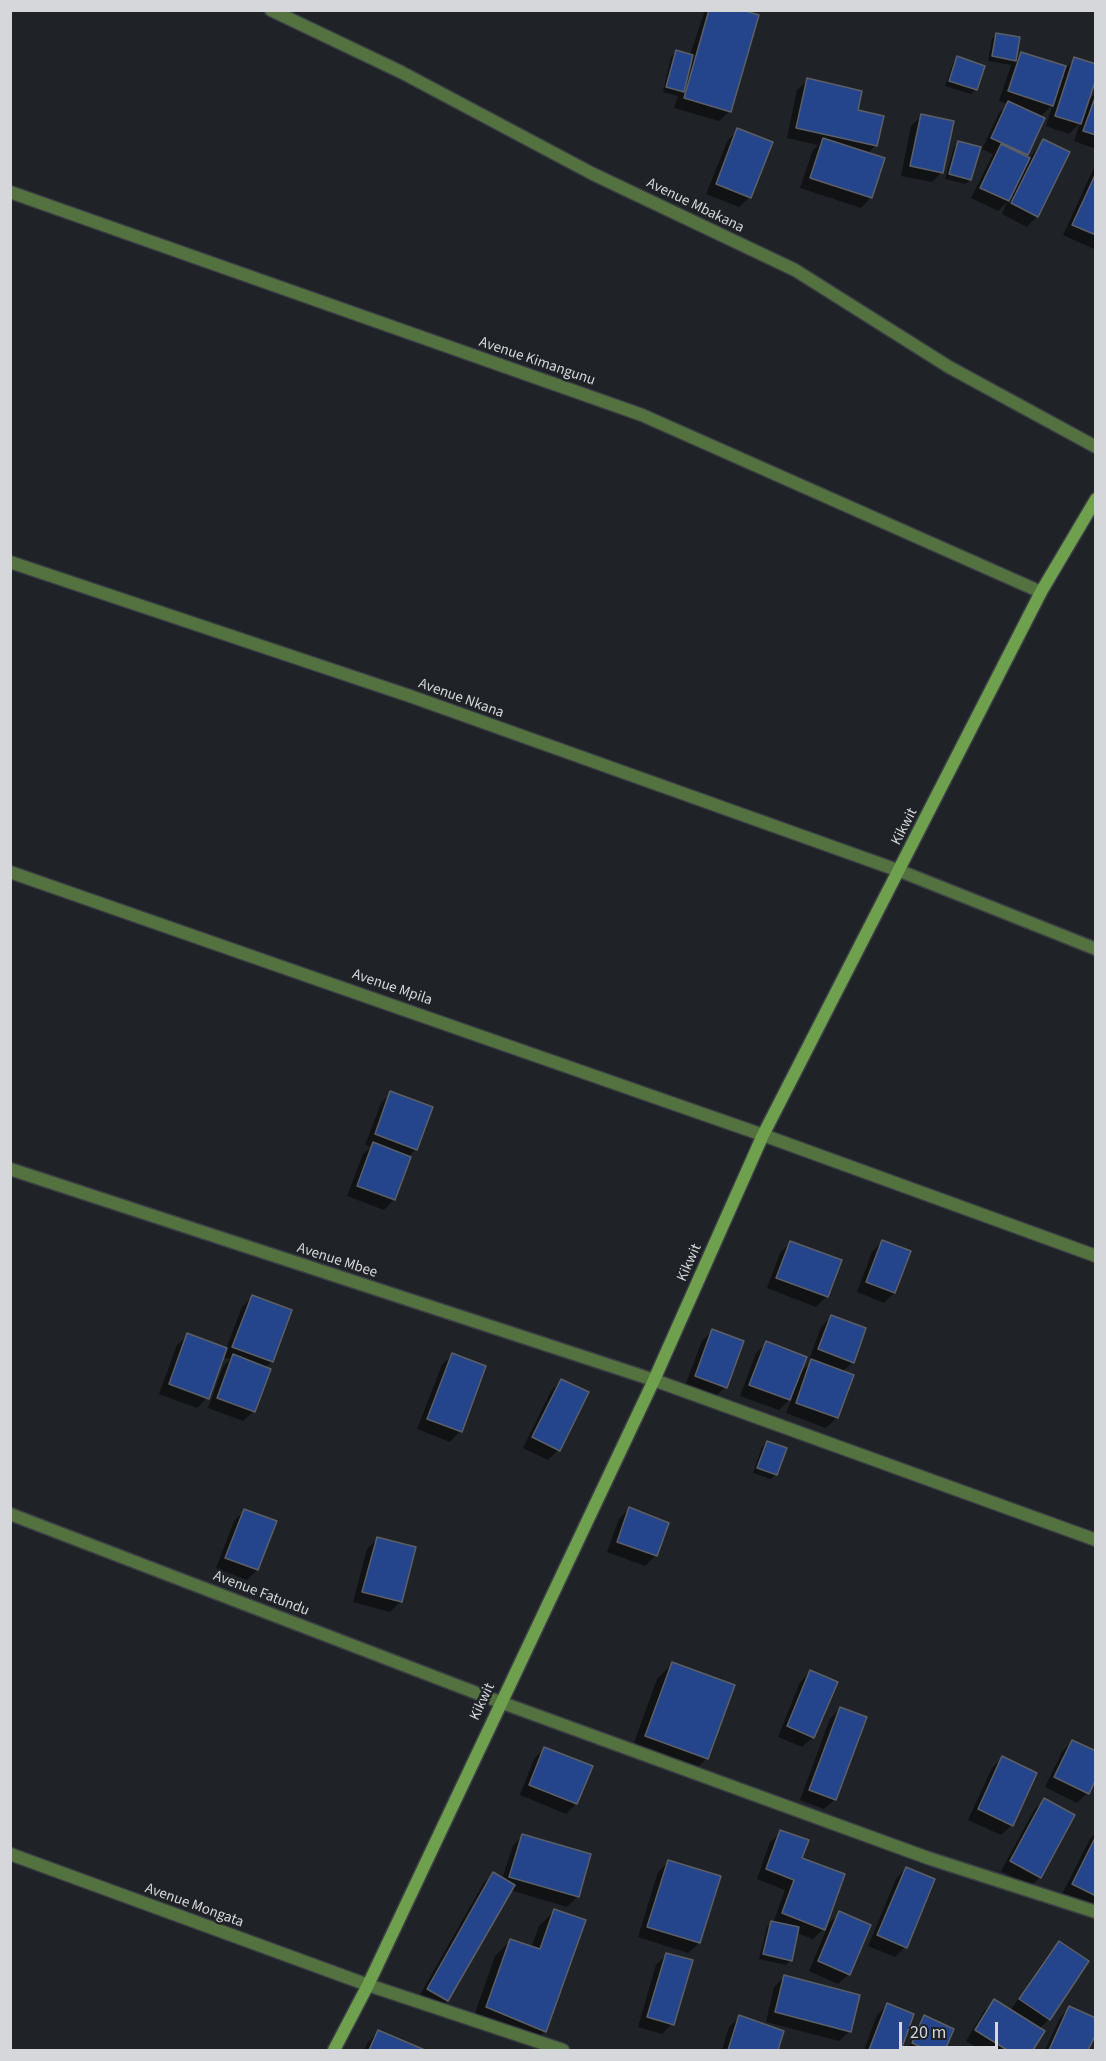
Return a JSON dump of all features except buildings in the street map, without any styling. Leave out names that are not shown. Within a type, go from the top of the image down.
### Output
[{"type":"main road","name":"Kikwit","points":[[334,2050],[368,1985],[654,1380],[763,1136],[1041,592],[1095,499]]},
{"type":"street","name":"Avenue Mbakana","points":[[271,10],[401,72],[593,174],[795,270],[948,367],[1095,447]]},
{"type":"street","name":"Avenue Kimangunu","points":[[10,192],[642,415],[1041,592]]},
{"type":"street","name":"Avenue Nkana","points":[[10,562],[421,700],[900,871],[1095,949]]},
{"type":"street","name":"Avenue Mpila","points":[[10,872],[763,1136],[1095,1256]]},
{"type":"street","name":"Avenue Mbee","points":[[10,1169],[654,1380],[1095,1539]]},
{"type":"street","name":"Avenue Fatundu","points":[[10,1514],[500,1702],[928,1858],[1095,1912]]},
{"type":"street","name":"Avenue Mongata","points":[[10,1854],[368,1985],[563,2050]]}]
